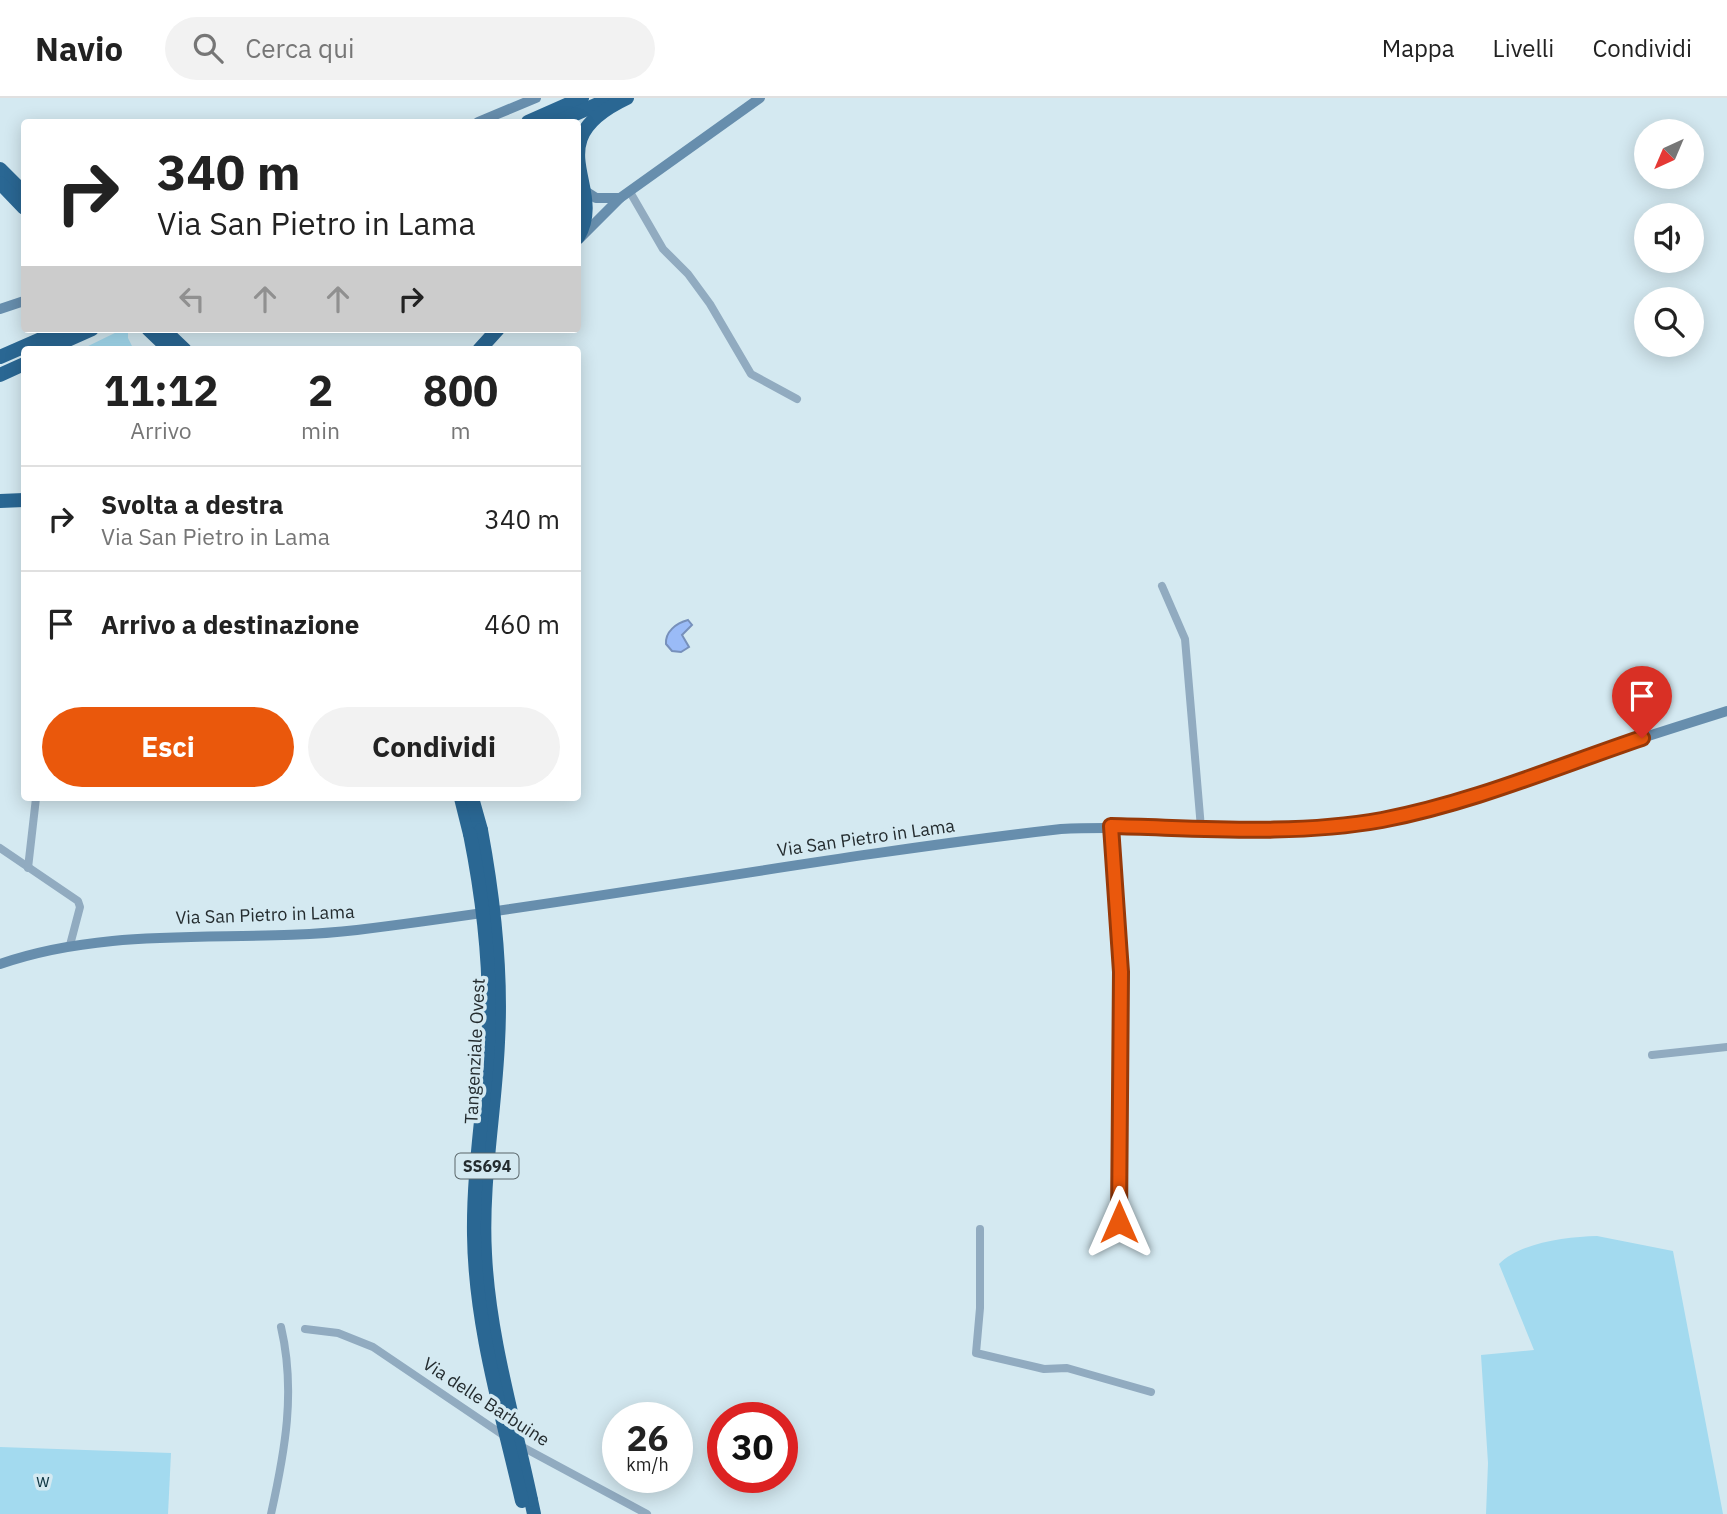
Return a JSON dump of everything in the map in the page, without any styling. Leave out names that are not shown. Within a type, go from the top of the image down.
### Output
[{"type":"highway","points":[[535,119],[582,98]]},
{"type":"highway","points":[[564,119],[612,98]]},
{"type":"highway","points":[[581,146],[586,130],[598,114],[627,98]]},
{"type":"highway","points":[[0,169],[21,190]]},
{"type":"highway","points":[[0,183],[21,205]]},
{"type":"highway","points":[[581,191],[585,210],[581,227]]},
{"type":"highway","points":[[0,192],[21,212]]},
{"type":"highway","points":[[25,346],[55,333]]},
{"type":"highway","points":[[54,346],[83,333]]},
{"type":"highway","points":[[483,346],[494,333]]},
{"type":"highway","points":[[161,338],[177,346]]},
{"type":"highway","points":[[0,357],[21,348]]},
{"type":"highway","points":[[0,370],[21,362]]},
{"type":"highway","points":[[0,375],[21,363]]},
{"type":"highway","points":[[0,501],[21,500]]},
{"type":"highway","name":"Tangenziale Ovest","points":[[462,801],[475,832]]},
{"type":"highway","name":"Tangenziale Ovest","points":[[472,801],[488,996],[486,1077],[475,1192],[476,1273],[489,1358],[528,1507]]},
{"type":"main road","points":[[486,119],[536,98]]},
{"type":"main road","points":[[581,236],[625,195],[760,98]]},
{"type":"main road","points":[[581,187],[596,198],[625,195]]},
{"type":"main road","points":[[0,309],[21,302]]},
{"type":"main road","name":"Via San Pietro in Lama","points":[[0,964],[70,944],[116,938],[356,930],[1009,835],[1111,826],[1304,829],[1419,812],[1727,711]]},
{"type":"street","points":[[625,195],[663,249],[688,274],[710,304],[751,374],[797,399]]},
{"type":"street","points":[[1162,586],[1185,639],[1201,828]]},
{"type":"street","points":[[28,868],[36,801]]},
{"type":"street","points":[[1111,826],[1121,972],[1119,1222]]},
{"type":"street","points":[[0,848],[78,901],[80,907],[70,944]]},
{"type":"street","points":[[1652,1055],[1727,1047]]},
{"type":"street","points":[[981,1228],[980,1308],[975,1353],[1044,1369],[1067,1368],[1151,1392]]},
{"type":"street","points":[[271,1514],[286,1447],[288,1421],[287,1353],[281,1327]]},
{"type":"street","name":"Via delle Barbuine","points":[[305,1329],[338,1333],[373,1347],[492,1429],[647,1514]]},
{"type":"green space","points":[[115,333],[128,333],[132,346],[88,346]]},
{"type":"green space","points":[[1597,1236],[1673,1251],[1723,1514],[1486,1514],[1488,1463],[1481,1355],[1534,1350],[1499,1264],[1519,1250],[1532,1246],[1559,1239]]},
{"type":"green space","name":"w","points":[[0,1447],[171,1453],[168,1514],[0,1514]]},
{"type":"shaded area","points":[[688,620],[692,625],[682,635],[689,647],[681,652],[672,651],[666,644],[669,632],[679,623]]},
{"type":"route","points":[[1119,1222],[1121,972],[1111,826],[1270,830],[1382,820],[1482,793],[1642,738]]}]
